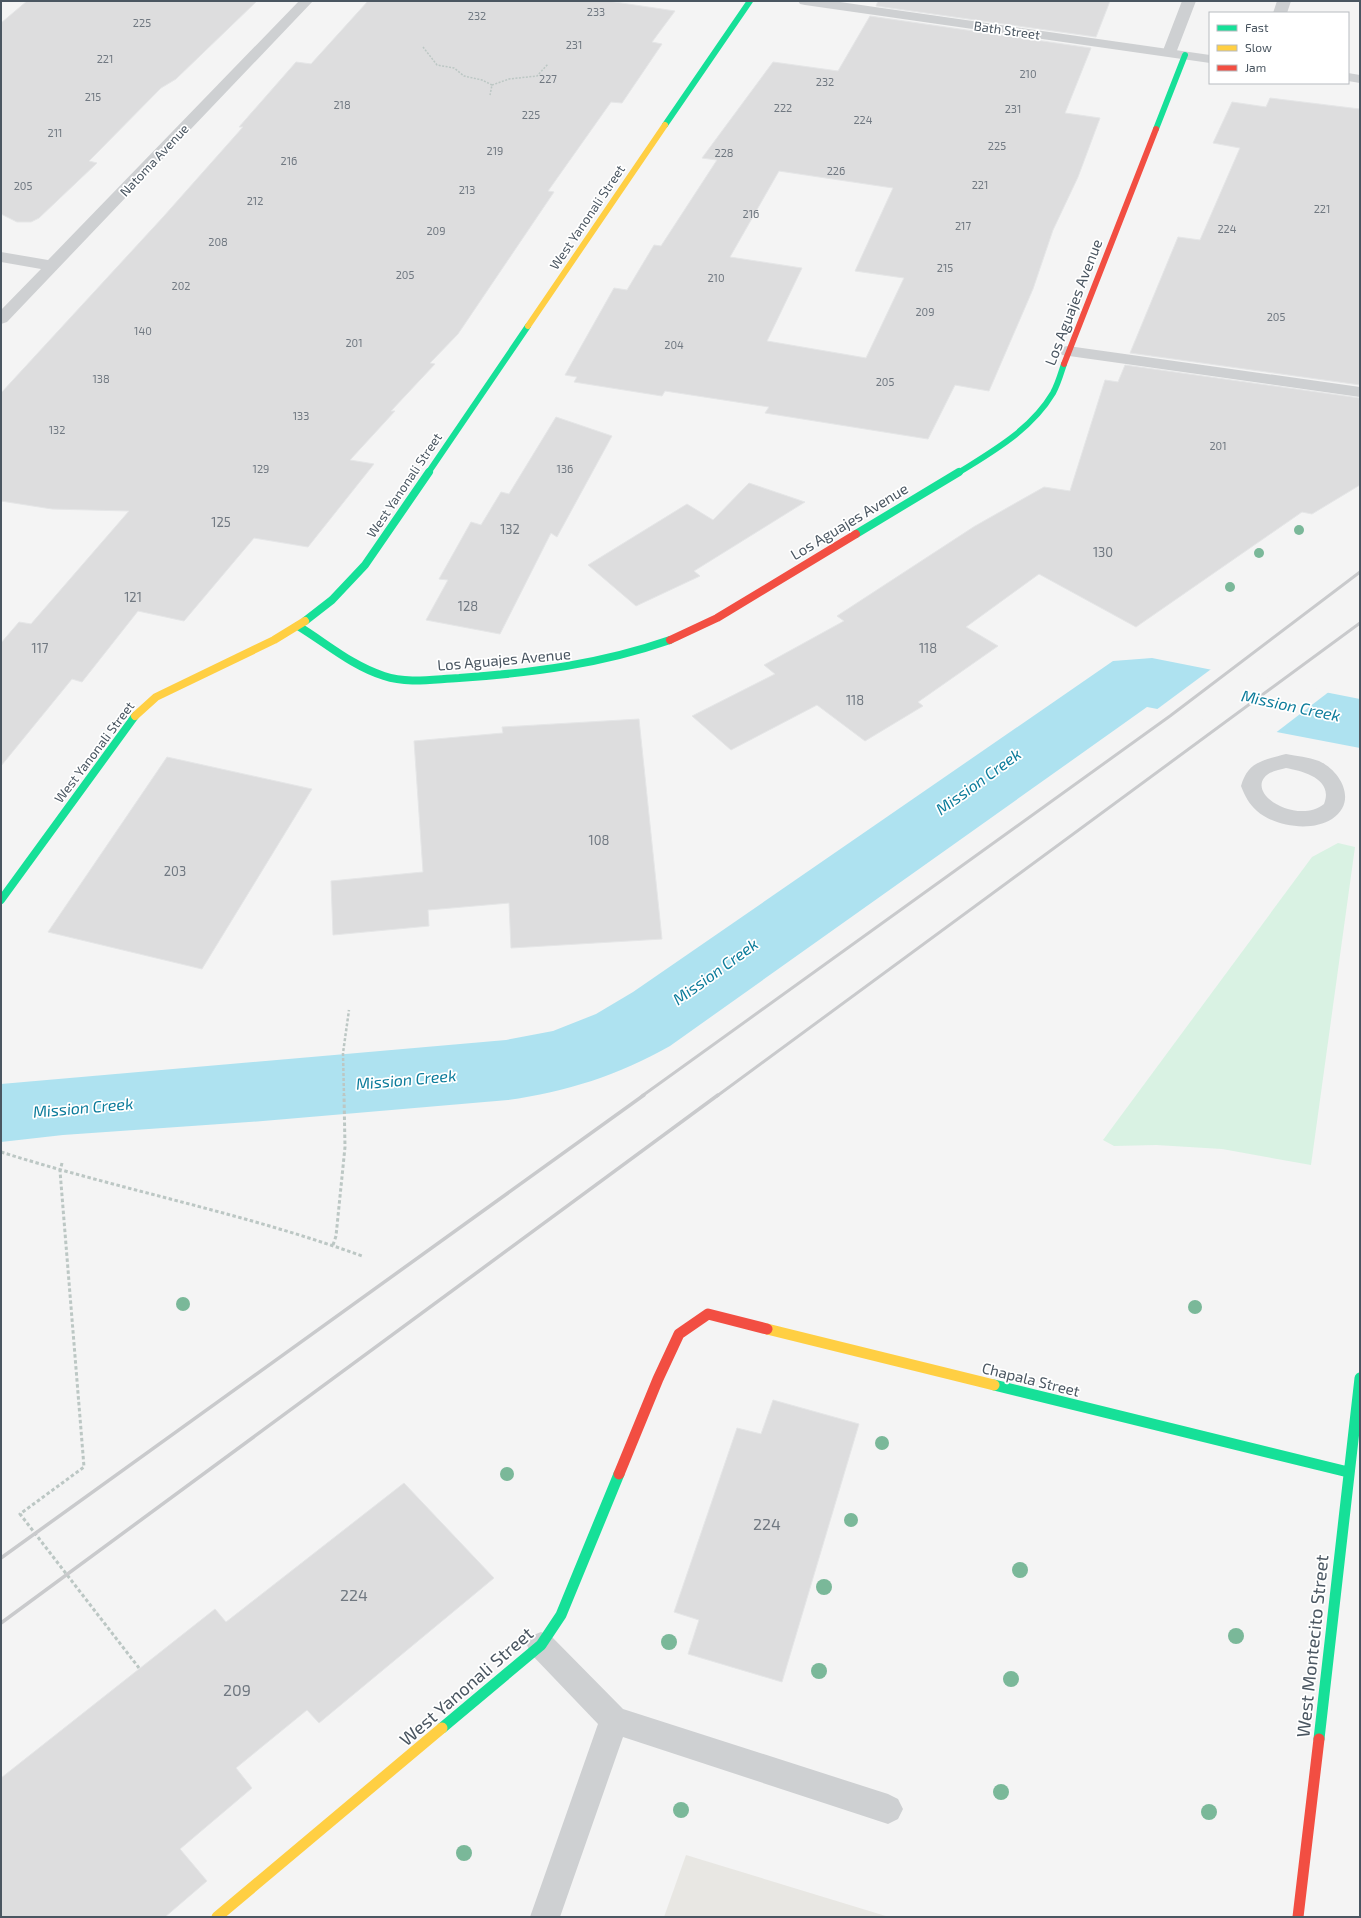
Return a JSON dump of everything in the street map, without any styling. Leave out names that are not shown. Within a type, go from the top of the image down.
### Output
[{"type":"street","name":"Natoma Avenue","points":[[1,319],[306,1]]},
{"type":"street","name":"West Yanonali Street","points":[[1,900],[134,716],[156,697],[274,640],[298,626],[332,600],[365,565],[750,1]]},
{"type":"street","name":"Bath Street","points":[[805,1],[1185,56],[1209,58]]},
{"type":"street","points":[[1170,53],[1189,1]]},
{"type":"street","points":[[1280,12],[1284,1]]},
{"type":"street","name":"Los Aguajes Avenue","points":[[298,626],[364,666],[384,676],[410,680],[530,674],[582,666],[630,654],[676,638],[717,618],[1004,445],[1038,414],[1054,392],[1068,351],[1185,56]]},
{"type":"street","points":[[1349,77],[1360,78]]},
{"type":"street","points":[[1,257],[53,266]]},
{"type":"street","points":[[1068,351],[1360,392]]},
{"type":"street","name":"West Yanonali Street","points":[[217,1917],[541,1645],[561,1615],[664,1364],[679,1334],[708,1314]]},
{"type":"street","name":"Chapala Street","points":[[708,1314],[1348,1472]]},
{"type":"street","name":"West Montecito Street","points":[[1298,1917],[1360,1378]]},
{"type":"street","points":[[541,1645],[614,1720],[888,1809]]},
{"type":"street","points":[[545,1917],[614,1720]]},
{"type":"path","points":[[423,47],[437,65],[454,68],[464,76],[482,80],[492,85],[509,79],[522,79],[537,76],[548,64]]},
{"type":"path","points":[[490,95],[492,85]]},
{"type":"path","points":[[333,1245],[336,1236],[345,1146],[343,1053],[349,1010]]},
{"type":"path","points":[[1,1152],[60,1171],[274,1226],[362,1256]]},
{"type":"path","points":[[62,1163],[60,1171],[84,1467],[20,1514],[139,1668]]},
{"type":"shaded area","points":[[686,1855],[889,1917],[664,1917]]},
{"type":"green space","points":[[1338,843],[1355,847],[1311,1165],[1222,1149],[1156,1145],[1114,1146],[1103,1140],[1312,857]]},
{"type":"water","name":"Mission Creek","points":[[1152,658],[1360,699],[1360,748],[1147,707],[670,1046],[631,1066],[592,1081],[530,1097],[508,1100],[263,1121],[63,1135],[1,1142],[1,1084],[506,1040],[553,1031],[596,1014],[633,992],[1113,661]]},
{"type":"pier","points":[[1214,667],[1330,691],[1274,734],[1156,710]]},
{"type":"building","points":[[27,1],[257,1],[176,79],[161,88],[89,161],[97,163],[39,218],[31,222],[17,222],[1,214],[1,23]]},
{"type":"building","points":[[368,1],[608,1],[675,11],[652,42],[662,44],[622,103],[611,102],[548,191],[554,192],[458,334],[430,363],[435,364],[391,411],[395,411],[350,460],[374,464],[308,547],[254,538],[184,621],[138,611],[82,682],[72,679],[1,766],[1,643],[19,622],[31,624],[129,511],[52,509],[1,501],[1,393],[164,216],[243,127],[239,127],[296,62],[311,64]]},
{"type":"building","points":[[878,1],[1110,1],[1096,37],[876,6]]},
{"type":"building","points":[[870,16],[1091,48],[1065,113],[1100,118],[1078,177],[1053,230],[1033,289],[989,391],[955,385],[928,439],[765,413],[769,407],[665,391],[662,396],[574,382],[577,377],[565,375],[614,288],[627,290],[654,245],[661,246],[717,160],[702,158],[773,62],[838,71]],"holes":[[[779,171],[893,188],[855,271],[904,278],[866,358],[767,341],[802,268],[730,257]]]},
{"type":"building","points":[[1270,98],[1360,109],[1360,385],[1130,353],[1178,237],[1200,240],[1240,148],[1213,143],[1232,102],[1266,107]]},
{"type":"building","points":[[1125,365],[1360,398],[1360,485],[1312,514],[1302,512],[1136,627],[1039,574],[966,627],[998,646],[918,702],[923,706],[865,741],[817,705],[731,750],[692,716],[775,674],[764,665],[844,621],[837,616],[975,526],[1044,487],[1070,491],[1105,380],[1118,382]]},
{"type":"building","points":[[556,417],[612,436],[557,537],[551,533],[500,634],[426,620],[448,580],[439,579],[471,522],[481,525],[501,492],[509,494]]},
{"type":"building","points":[[749,483],[805,502],[694,571],[700,576],[636,606],[588,565],[687,504],[713,520]]},
{"type":"building","points":[[639,719],[662,939],[511,948],[509,903],[428,910],[429,926],[333,935],[331,881],[423,872],[414,741],[503,733],[502,727]]},
{"type":"building","points":[[167,757],[312,789],[202,969],[48,932]]},
{"type":"building","points":[[773,1400],[859,1424],[782,1682],[688,1654],[699,1620],[674,1612],[737,1428],[761,1434]]},
{"type":"building","points":[[404,1483],[494,1578],[319,1723],[307,1710],[236,1768],[252,1788],[180,1849],[207,1881],[165,1917],[1,1917],[1,1778],[215,1609],[226,1622]]},
{"type":"railway","points":[[642,1096],[1170,716],[1360,572]]},
{"type":"railway","points":[[717,1096],[1360,623]]},
{"type":"railway","points":[[1,1558],[644,1095]]},
{"type":"railway","points":[[1,1623],[718,1095]]},
{"type":"traffic: fast","points":[[665,125],[750,1]]},
{"type":"traffic: fast","points":[[1156,129],[1185,55]]},
{"type":"traffic: fast","points":[[305,621],[332,600],[365,565],[528,326]]},
{"type":"traffic: fast","points":[[856,534],[1004,445],[1038,414],[1054,392],[1064,364]]},
{"type":"traffic: fast","points":[[298,626],[361,666],[384,676],[402,680],[429,680],[538,671],[618,656],[670,640]]},
{"type":"traffic: fast","points":[[1,900],[135,716]]},
{"type":"traffic: fast","points":[[1319,1739],[1360,1378]]},
{"type":"traffic: fast","points":[[994,1385],[1348,1472]]},
{"type":"traffic: fast","points":[[442,1728],[541,1645],[561,1615],[619,1474]]},
{"type":"traffic: slow","points":[[528,326],[665,125]]},
{"type":"traffic: slow","points":[[135,716],[156,697],[274,640],[305,621]]},
{"type":"traffic: slow","points":[[767,1329],[994,1385]]},
{"type":"traffic: slow","points":[[217,1917],[442,1728]]},
{"type":"traffic: jam","points":[[1064,364],[1156,129]]},
{"type":"traffic: jam","points":[[670,640],[717,618],[856,534]]},
{"type":"traffic: jam","points":[[619,1474],[658,1379],[679,1334],[708,1314],[767,1329]]},
{"type":"traffic: jam","points":[[1298,1917],[1319,1739]]}]
